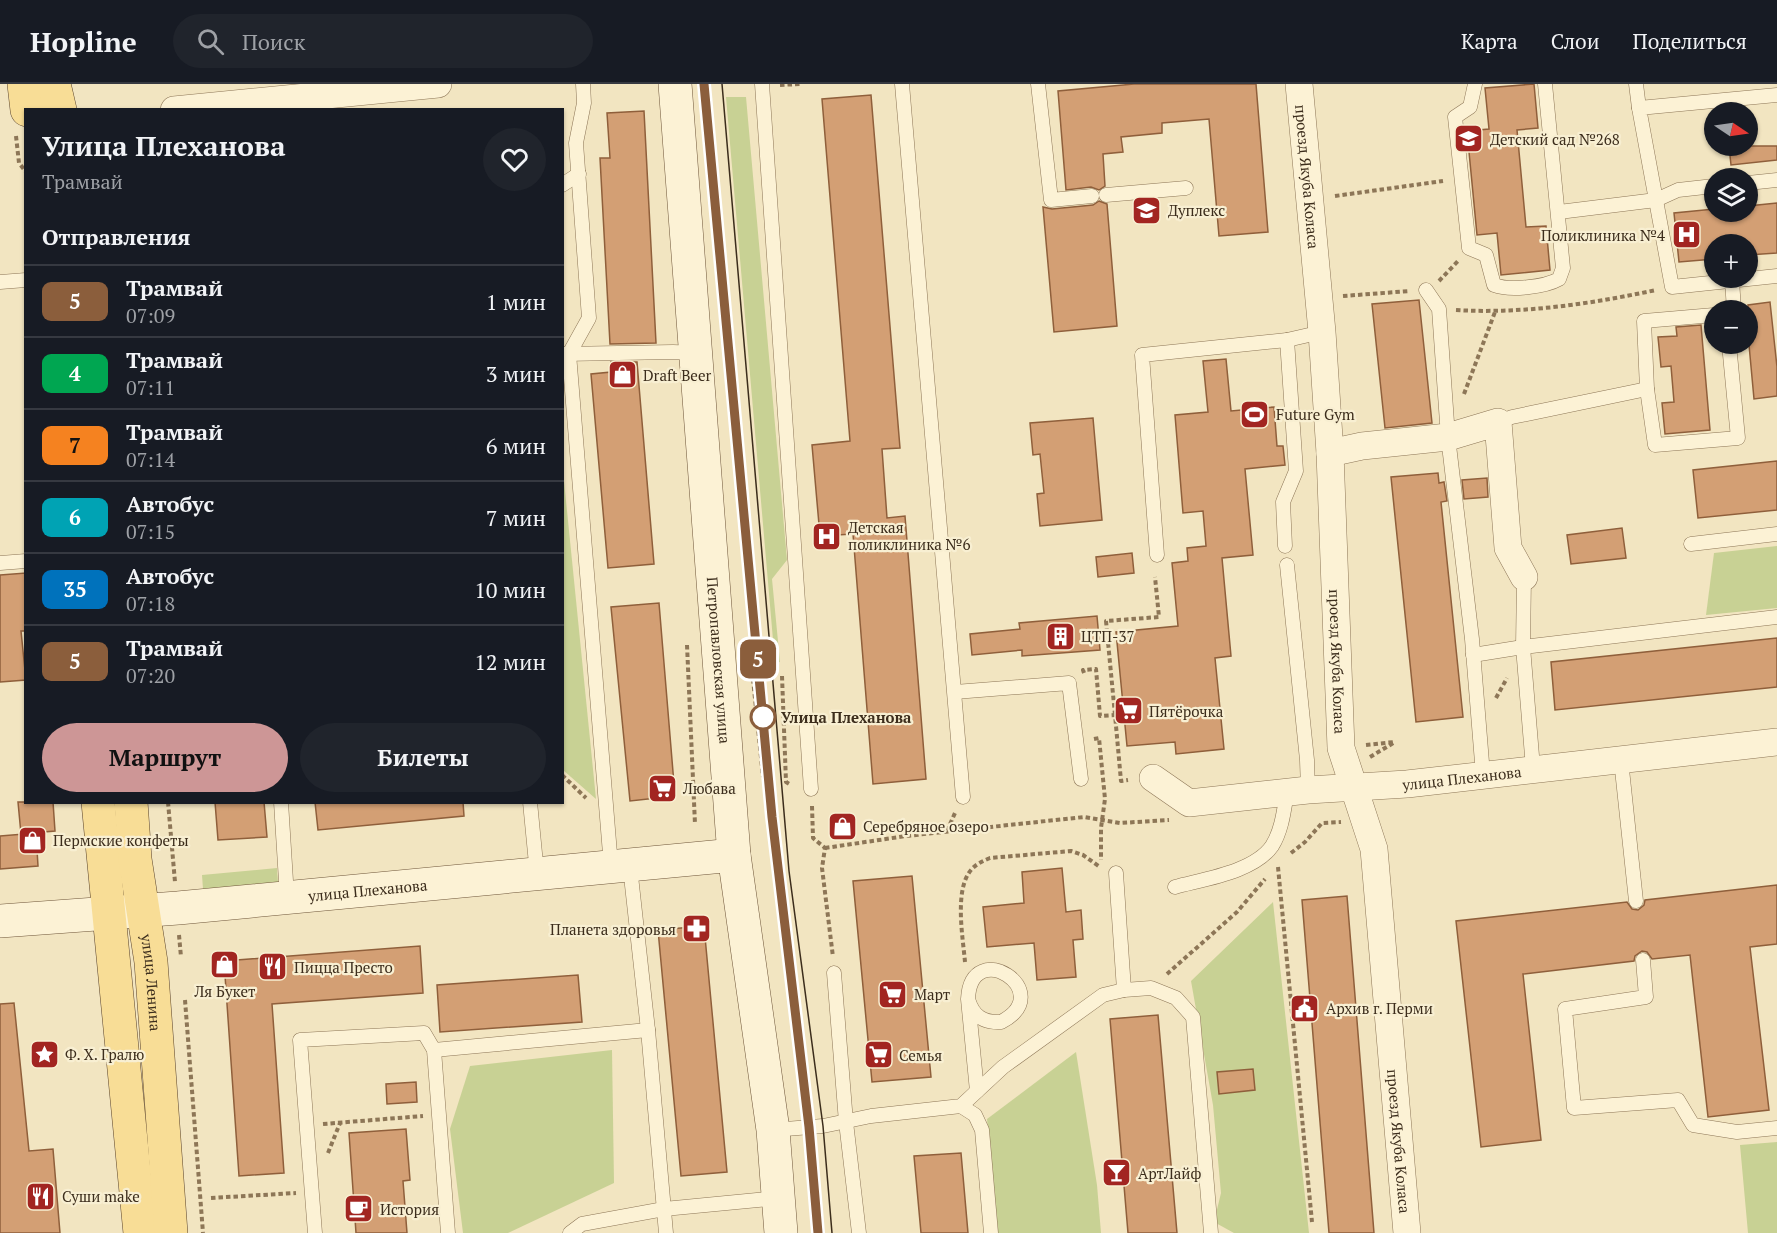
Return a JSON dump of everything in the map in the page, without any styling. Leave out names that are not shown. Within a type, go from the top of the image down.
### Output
[{"type":"main road","points":[[24,84],[27,108]]},
{"type":"main road","points":[[54,84],[60,108]]},
{"type":"main road","name":"Петропавловская улица","points":[[675,84],[734,855],[773,1130],[781,1233]]},
{"type":"main road","points":[[98,804],[141,1233]]},
{"type":"main road","name":"улица Ленина","points":[[131,804],[142,911],[151,962],[171,1233]]},
{"type":"main road","name":"улица Плеханова","points":[[0,921],[142,911],[537,873],[620,868],[734,855]]},
{"type":"street","points":[[200,108],[343,88],[438,84]]},
{"type":"street","name":"проезд Якуба Коласа","points":[[1299,84],[1322,332],[1330,453],[1341,748],[1374,849],[1407,1233]]},
{"type":"street","points":[[1330,453],[1362,446],[1448,437],[1498,422],[1508,548],[1524,577]]},
{"type":"street","name":"улица Плеханова","points":[[1154,778],[1189,803],[1482,775],[1777,742]]},
{"type":"lane","points":[[584,84],[584,103],[576,143],[590,318],[566,354],[620,868],[648,1030],[666,1233]]},
{"type":"lane","points":[[762,84],[812,789]]},
{"type":"lane","points":[[902,84],[963,797]]},
{"type":"lane","points":[[1038,84],[1051,200],[1186,188]]},
{"type":"lane","points":[[1475,84],[1470,107],[1455,117],[1469,248],[1486,255],[1494,285],[1503,288],[1550,284],[1559,279],[1563,267],[1545,84]]},
{"type":"lane","points":[[1636,84],[1672,287],[1704,283]]},
{"type":"lane","points":[[1639,108],[1777,96]]},
{"type":"lane","points":[[564,184],[579,174]]},
{"type":"lane","points":[[1758,182],[1777,180]]},
{"type":"lane","points":[[1559,212],[1656,200],[1678,190],[1704,187]]},
{"type":"lane","points":[[1758,278],[1777,276]]},
{"type":"lane","points":[[0,282],[24,280]]},
{"type":"lane","points":[[1426,290],[1438,309],[1448,437],[1473,655],[1482,775]]},
{"type":"lane","points":[[1704,316],[1644,321],[1647,389],[1654,445],[1738,438],[1730,354]]},
{"type":"lane","points":[[1157,555],[1142,355],[1287,340],[1322,332]]},
{"type":"lane","points":[[1285,546],[1282,502],[1296,471],[1287,340]]},
{"type":"lane","points":[[566,354],[696,353]]},
{"type":"lane","points":[[1498,422],[1512,417],[1647,389]]},
{"type":"lane","points":[[1691,544],[1777,534]]},
{"type":"lane","points":[[0,562],[24,561]]},
{"type":"lane","points":[[1175,887],[1237,870],[1252,863],[1271,847],[1298,791],[1307,760],[1287,565]]},
{"type":"lane","points":[[1524,577],[1523,647],[1533,768]]},
{"type":"lane","points":[[1473,655],[1777,617]]},
{"type":"lane","points":[[955,692],[1069,683],[1081,779]]},
{"type":"lane","points":[[1621,760],[1636,901]]},
{"type":"lane","points":[[281,804],[287,897]]},
{"type":"lane","points":[[530,804],[537,873]]},
{"type":"lane","points":[[1116,873],[1124,990]]},
{"type":"lane","points":[[1643,960],[1646,997],[1565,1009],[1574,1108],[1678,1100],[1693,1125],[1737,1132],[1777,1128]]},
{"type":"lane","points":[[834,973],[846,1122],[859,1233]]},
{"type":"lane","points":[[773,1130],[961,1106],[1003,1067],[1103,995],[1124,990],[1151,988],[1176,998],[1193,1017],[1211,1233]]},
{"type":"lane","points":[[968,999],[977,1091]]},
{"type":"lane","points":[[434,1050],[648,1030]]},
{"type":"lane","points":[[315,1233],[300,1040],[424,1033],[434,1050],[429,1069],[438,1115],[448,1233]]},
{"type":"lane","points":[[961,1106],[975,1115],[982,1130],[991,1233]]},
{"type":"lane","points":[[570,1233],[582,1224],[664,1209],[778,1198]]},
{"type":"path","points":[[1335,196],[1462,179]]},
{"type":"path","points":[[1318,298],[1426,290],[1438,282],[1469,248]]},
{"type":"path","points":[[1438,309],[1496,312],[1599,302],[1672,287]]},
{"type":"path","points":[[1464,396],[1496,312]]},
{"type":"path","points":[[1154,778],[1121,781],[1107,621],[1159,616],[1155,577]]},
{"type":"path","points":[[1479,730],[1523,647]]},
{"type":"path","points":[[1084,679],[1083,670],[1096,669],[1100,716],[1115,715]]},
{"type":"path","points":[[782,676],[786,782],[791,785]]},
{"type":"path","points":[[753,679],[763,777]]},
{"type":"path","points":[[1090,740],[1099,738],[1105,799],[1100,867]]},
{"type":"path","points":[[812,789],[813,838],[825,848],[906,836],[1084,817],[1119,823],[1171,820]]},
{"type":"path","points":[[168,804],[175,884]]},
{"type":"path","points":[[1151,988],[1237,912],[1278,863],[1305,842],[1322,823],[1349,821]]},
{"type":"path","points":[[1271,847],[1278,863],[1312,1222]]},
{"type":"path","points":[[825,848],[822,868],[834,973]]},
{"type":"path","points":[[179,934],[181,958]]},
{"type":"path","points":[[184,993],[203,1233]]},
{"type":"path","points":[[307,1126],[438,1115]]},
{"type":"path","points":[[211,1198],[312,1192],[340,1123]]},
{"type":"green space","points":[[726,97],[746,97],[787,560],[772,579],[780,662],[775,663]]},
{"type":"green space","points":[[564,481],[596,799],[564,771]]},
{"type":"green space","points":[[1777,546],[1777,608],[1706,615],[1714,553]]},
{"type":"green space","points":[[277,868],[278,883],[203,889],[202,875]]},
{"type":"green space","points":[[1273,902],[1309,1233],[1234,1233],[1214,1222],[1221,1193],[1213,1105],[1191,981]]},
{"type":"green space","points":[[612,1050],[614,1183],[508,1233],[463,1233],[450,1129],[470,1066]]},
{"type":"green space","points":[[1076,1052],[1097,1185],[1101,1233],[998,1233],[987,1119]]},
{"type":"green space","points":[[1777,1142],[1777,1233],[1748,1233],[1740,1145]]},
{"type":"building","points":[[1134,84],[1256,84],[1268,232],[1219,236],[1209,119],[1162,123],[1162,133],[1121,137],[1123,152],[1103,154],[1105,186],[1099,190],[1091,187],[1066,190],[1058,91]]},
{"type":"building","points":[[1534,84],[1538,128],[1517,130],[1526,227],[1546,226],[1550,270],[1501,275],[1497,233],[1477,235],[1467,131],[1489,129],[1485,88]]},
{"type":"building","points":[[871,95],[900,448],[882,449],[887,518],[905,516],[926,779],[873,784],[853,534],[820,536],[812,445],[850,441],[822,99]]},
{"type":"building","points":[[644,111],[656,343],[610,344],[600,158],[610,158],[607,113]]},
{"type":"building","points":[[1758,146],[1777,146],[1777,160],[1731,165],[1730,156],[1758,156]]},
{"type":"building","points":[[1099,201],[1107,204],[1117,326],[1054,332],[1043,207],[1052,209],[1093,205]]},
{"type":"building","points":[[1777,203],[1777,253],[1758,254],[1758,234],[1704,234],[1704,260],[1679,262],[1674,213],[1704,210],[1704,222],[1758,222],[1758,205]]},
{"type":"building","points":[[1419,300],[1432,423],[1385,428],[1372,304]]},
{"type":"building","points":[[1770,302],[1777,367],[1777,396],[1754,399],[1750,354],[1758,354],[1758,304]]},
{"type":"building","points":[[1701,325],[1710,430],[1665,434],[1662,403],[1674,402],[1671,366],[1661,367],[1658,337],[1677,336],[1676,327]]},
{"type":"building","points":[[1226,359],[1231,411],[1274,407],[1277,446],[1283,446],[1285,465],[1245,469],[1253,555],[1222,558],[1231,656],[1215,658],[1224,749],[1176,754],[1175,742],[1127,746],[1116,632],[1178,626],[1172,563],[1188,561],[1187,548],[1206,546],[1203,511],[1183,513],[1175,415],[1208,412],[1203,361]]},
{"type":"building","points":[[611,362],[637,362],[654,564],[608,568],[591,374],[611,372]]},
{"type":"building","points":[[1093,418],[1102,520],[1040,526],[1037,494],[1044,493],[1040,454],[1033,455],[1030,423]]},
{"type":"building","points":[[1777,461],[1777,510],[1698,518],[1693,470]]},
{"type":"building","points":[[1438,473],[1439,483],[1444,482],[1447,501],[1441,502],[1463,717],[1416,722],[1391,477]]},
{"type":"building","points":[[1487,478],[1488,497],[1464,499],[1462,480]]},
{"type":"building","points":[[1622,528],[1626,558],[1571,564],[1567,535]]},
{"type":"building","points":[[1132,553],[1134,573],[1098,577],[1096,557]]},
{"type":"building","points":[[24,573],[24,631],[21,631],[24,680],[0,682],[0,575]]},
{"type":"building","points":[[659,603],[675,796],[630,801],[611,607]]},
{"type":"building","name":"ЦТП-37","points":[[1097,616],[1100,650],[1022,656],[1022,650],[972,655],[970,634],[1020,629],[1019,623]]},
{"type":"building","points":[[1777,638],[1777,687],[1555,710],[1551,662]]},
{"type":"building","points":[[18,802],[53,804],[55,831],[21,834]]},
{"type":"building","points":[[215,804],[264,804],[267,837],[218,840]]},
{"type":"building","points":[[315,804],[463,804],[464,816],[318,830]]},
{"type":"building","points":[[36,833],[38,866],[0,869],[0,836]]},
{"type":"building","points":[[1062,868],[1066,912],[1081,910],[1083,939],[1073,940],[1076,977],[1037,980],[1034,943],[987,947],[983,907],[1024,903],[1022,872]]},
{"type":"building","name":"Март","points":[[912,876],[931,1077],[872,1082],[853,881]]},
{"type":"building","points":[[1777,885],[1777,944],[1750,947],[1769,1110],[1708,1117],[1690,955],[1652,959],[1647,952],[1642,951],[1635,956],[1634,961],[1523,974],[1541,1140],[1481,1147],[1456,921],[1627,902],[1632,909],[1638,910],[1644,905],[1645,900]]},
{"type":"building","points":[[1347,896],[1374,1233],[1329,1233],[1302,900]]},
{"type":"building","points":[[704,926],[727,1172],[681,1176],[658,930]]},
{"type":"building","points":[[420,946],[423,993],[272,1004],[284,1173],[239,1176],[224,961]]},
{"type":"building","points":[[578,975],[582,1022],[440,1032],[437,985]]},
{"type":"building","points":[[14,1003],[29,1151],[53,1149],[60,1233],[0,1233],[0,1004]]},
{"type":"building","points":[[1158,1015],[1177,1233],[1128,1233],[1110,1019]]},
{"type":"building","points":[[1253,1069],[1255,1090],[1219,1094],[1217,1072]]},
{"type":"building","points":[[416,1082],[417,1102],[387,1104],[386,1084]]},
{"type":"building","points":[[406,1129],[410,1180],[403,1181],[407,1233],[356,1233],[349,1133]]},
{"type":"building","points":[[961,1153],[968,1233],[921,1233],[914,1156]]},
{"type":"tram line","points":[[704,84],[772,817],[809,1127],[818,1233]]},
{"type":"tram line","name":"5","points":[[704,84],[777,872],[809,1127],[818,1233]]},
{"type":"tram line","points":[[722,84],[789,871],[823,1126],[832,1233]]},
{"type":"place","name":"Детский сад №268","points":[[1469,139]]},
{"type":"place","name":"Дуплекс","points":[[1147,210]]},
{"type":"place","name":"Поликлиника №4","points":[[1686,235]]},
{"type":"place","name":"Draft Beer","points":[[622,375]]},
{"type":"place","name":"Future Gym","points":[[1255,414]]},
{"type":"place","name":"Детская поликлиника №6","points":[[827,536]]},
{"type":"place","name":"ЦТП-37","points":[[1060,636]]},
{"type":"place","name":"Пятёрочка","points":[[1128,711]]},
{"type":"place","name":"Улица Плеханова","points":[[763,717]]},
{"type":"place","name":"Любава","points":[[662,788]]},
{"type":"place","name":"Серебряное озеро","points":[[842,826]]},
{"type":"place","name":"Пермские конфеты","points":[[32,840]]},
{"type":"place","name":"Планета здоровья","points":[[697,929]]},
{"type":"place","name":"Ля Букет","points":[[225,964]]},
{"type":"place","name":"Пицца Престо","points":[[273,967]]},
{"type":"place","name":"Март","points":[[893,994]]},
{"type":"place","name":"Архив г. Перми","points":[[1305,1008]]},
{"type":"place","name":"Ф. Х. Гралю","points":[[44,1054]]},
{"type":"place","name":"Семья","points":[[878,1055]]},
{"type":"place","name":"АртЛайф","points":[[1117,1173]]},
{"type":"place","name":"Суши make","points":[[41,1196]]},
{"type":"place","name":"История","points":[[359,1209]]}]
